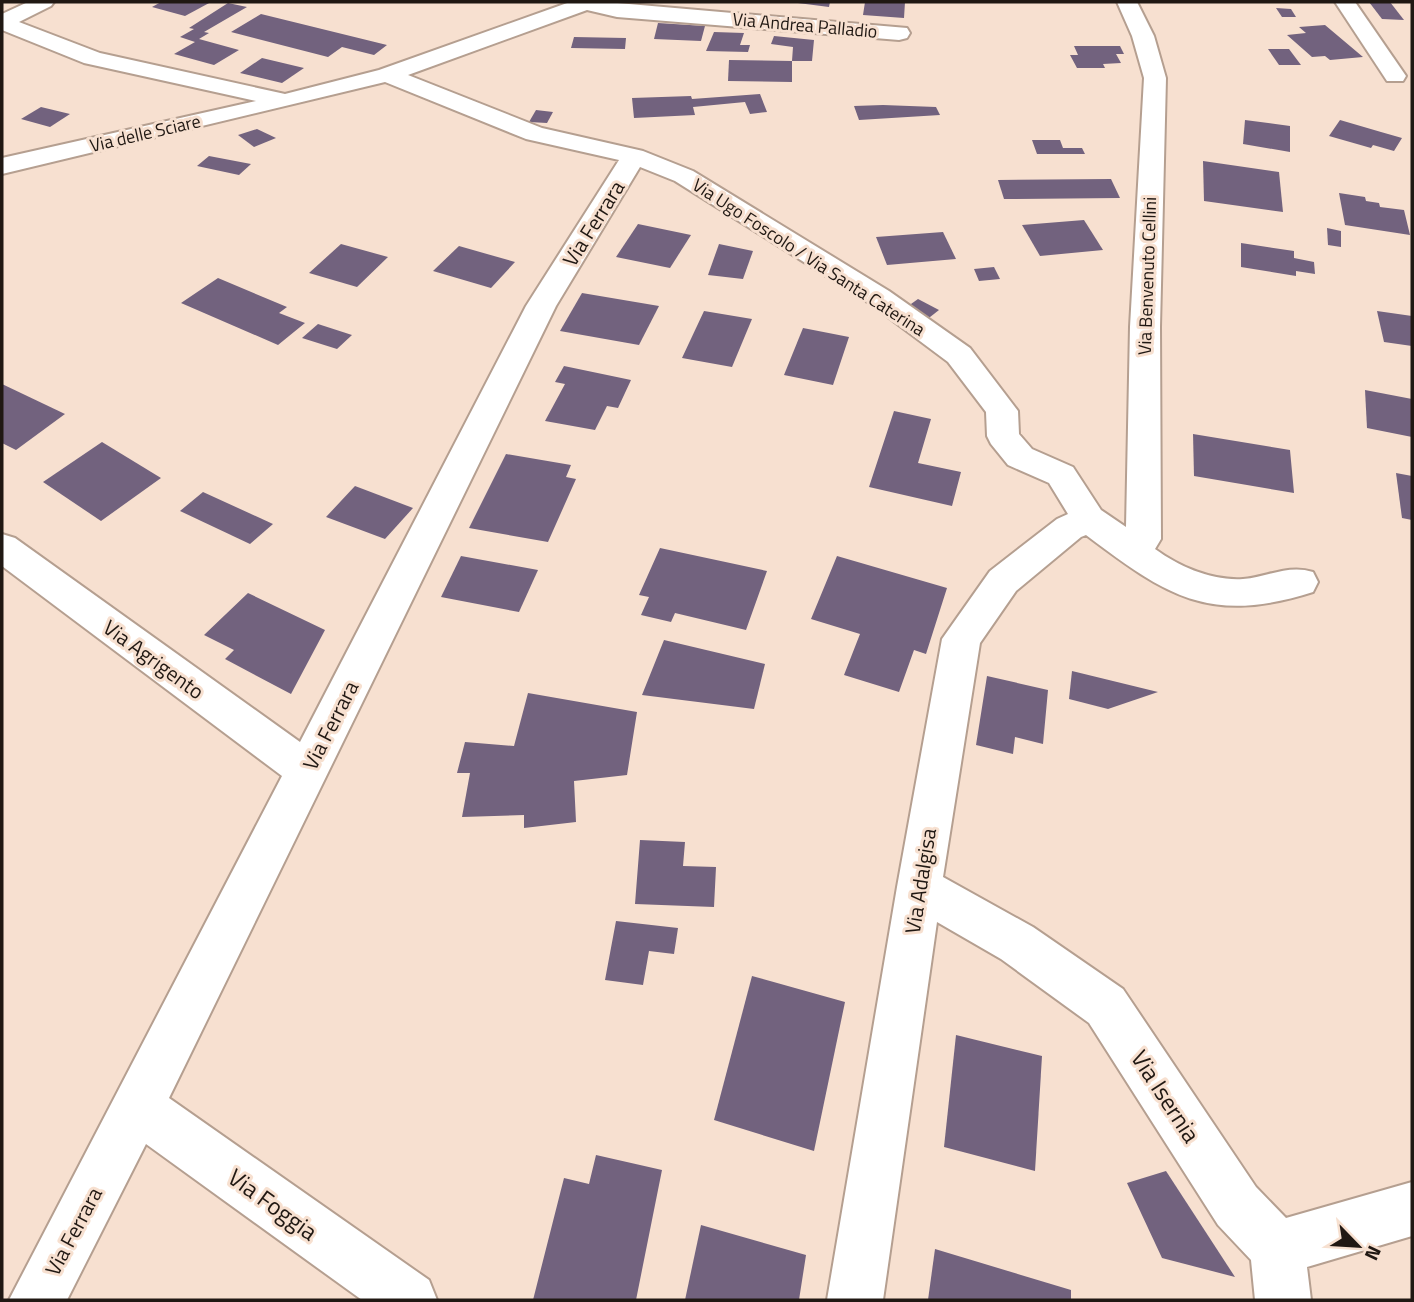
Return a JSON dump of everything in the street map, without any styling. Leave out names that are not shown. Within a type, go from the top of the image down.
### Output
[{"type":"street","points":[[2,23],[44,2]]},
{"type":"street","name":"Via Andrea Palladio","points":[[587,2],[617,10],[899,33]]},
{"type":"street","name":"Via delle Sciare","points":[[2,166],[387,75],[587,2]]},
{"type":"street","name":"Via Benvenuto Cellini","points":[[1127,2],[1143,36],[1154,78],[1145,327],[1143,539],[1133,552]]},
{"type":"street","points":[[1346,2],[1395,76]]},
{"type":"street","points":[[2,23],[25,29],[88,56],[134,69],[289,100]]},
{"type":"street","name":"Via Ugo Foscolo / Via Santa Caterina","points":[[387,75],[535,134],[657,163],[695,183],[879,297],[959,355],[1002,411],[1003,436],[1020,457],[1061,475],[1089,519],[1150,565],[1203,590],[1242,593],[1300,582]]},
{"type":"street","name":"Via Ferrara","points":[[37,1300],[138,1107],[541,306],[634,156]]},
{"type":"street","name":"Via Adalgisa","points":[[855,1300],[919,887],[961,639],[1003,581],[1069,528],[1089,519]]},
{"type":"street","name":"Via Agrigento","points":[[2,547],[307,771]]},
{"type":"street","name":"Via Isernia","points":[[919,887],[1017,943],[1106,1006],[1280,1274],[1412,1209]]},
{"type":"street","name":"Via Foggia","points":[[138,1107],[409,1300]]},
{"type":"building","points":[[161,2],[211,2],[185,16],[152,7]]},
{"type":"building","points":[[790,2],[830,2],[829,7]]},
{"type":"building","points":[[865,2],[905,2],[904,18],[863,15]]},
{"type":"building","points":[[1369,2],[1390,2],[1404,20],[1382,19]]},
{"type":"building","points":[[228,3],[247,7],[204,32],[209,33],[199,39],[239,50],[214,65],[174,54],[195,42],[180,37],[194,29],[189,28]]},
{"type":"building","points":[[1276,8],[1291,9],[1296,17],[1282,17]]},
{"type":"building","points":[[261,14],[387,45],[374,55],[342,47],[328,57],[231,32]]},
{"type":"building","points":[[658,23],[705,26],[701,41],[654,39]]},
{"type":"building","points":[[1325,25],[1363,57],[1330,60],[1325,56],[1312,57],[1287,35],[1306,33],[1299,27]]},
{"type":"building","points":[[714,32],[744,33],[740,45],[750,45],[748,52],[706,51]]},
{"type":"building","points":[[774,36],[814,40],[812,61],[792,61],[793,47],[771,44]]},
{"type":"building","points":[[574,37],[626,38],[625,49],[571,48]]},
{"type":"building","points":[[1074,46],[1120,46],[1124,54],[1116,54],[1121,63],[1103,64],[1105,68],[1077,68],[1070,55],[1078,55]]},
{"type":"building","points":[[1268,49],[1289,49],[1301,65],[1279,65]]},
{"type":"building","points":[[262,58],[304,68],[282,83],[240,73]]},
{"type":"building","points":[[729,60],[792,61],[792,82],[728,81]]},
{"type":"building","points":[[760,94],[767,112],[750,114],[745,102],[693,107],[695,115],[634,118],[632,98],[691,96],[692,99]]},
{"type":"building","points":[[854,106],[936,107],[940,115],[859,120]]},
{"type":"building","points":[[41,107],[70,114],[50,127],[21,119]]},
{"type":"building","points":[[536,110],[553,112],[547,123],[529,122]]},
{"type":"building","points":[[1245,120],[1290,126],[1290,152],[1243,144]]},
{"type":"building","points":[[1340,120],[1402,138],[1394,151],[1373,145],[1371,148],[1329,136]]},
{"type":"building","points":[[257,129],[276,138],[254,147],[238,135]]},
{"type":"building","points":[[1032,140],[1060,140],[1063,148],[1082,148],[1085,154],[1037,154]]},
{"type":"building","points":[[209,156],[251,164],[239,175],[197,166]]},
{"type":"building","points":[[1203,161],[1279,172],[1283,212],[1204,201]]},
{"type":"building","points":[[1111,179],[1120,198],[1004,199],[998,180]]},
{"type":"building","points":[[1339,193],[1365,197],[1366,201],[1379,203],[1380,207],[1404,210],[1410,235],[1345,225]]},
{"type":"building","points":[[1084,220],[1103,250],[1040,256],[1022,225]]},
{"type":"building","points":[[638,224],[691,235],[670,268],[616,257]]},
{"type":"building","points":[[1327,228],[1341,231],[1341,247],[1328,245]]},
{"type":"building","points":[[943,232],[956,259],[887,265],[876,237]]},
{"type":"building","points":[[1241,243],[1294,251],[1294,258],[1314,262],[1315,274],[1296,271],[1296,276],[1241,267]]},
{"type":"building","points":[[341,244],[388,257],[357,287],[309,273]]},
{"type":"building","points":[[719,244],[753,251],[743,279],[708,275]]},
{"type":"building","points":[[459,246],[515,262],[491,288],[433,271]]},
{"type":"building","points":[[994,267],[1000,279],[979,281],[974,269]]},
{"type":"building","points":[[218,278],[287,307],[279,313],[305,323],[278,345],[181,303]]},
{"type":"building","points":[[582,293],[659,306],[639,345],[560,331]]},
{"type":"building","points":[[918,299],[939,310],[925,321],[904,309]]},
{"type":"building","points":[[704,311],[752,319],[732,367],[682,358]]},
{"type":"building","points":[[1377,311],[1412,316],[1412,346],[1384,342]]},
{"type":"building","points":[[318,324],[352,335],[337,349],[302,338]]},
{"type":"building","points":[[803,328],[849,337],[833,385],[784,375]]},
{"type":"building","points":[[564,366],[631,380],[618,408],[607,406],[595,430],[545,421],[565,384],[555,382]]},
{"type":"building","points":[[2,384],[65,414],[16,450],[2,443]]},
{"type":"building","points":[[1365,390],[1412,399],[1412,437],[1367,428]]},
{"type":"building","points":[[894,411],[931,419],[918,463],[961,472],[952,506],[869,487]]},
{"type":"building","points":[[1193,434],[1290,450],[1294,493],[1194,476]]},
{"type":"building","points":[[102,442],[161,478],[101,521],[43,482]]},
{"type":"building","points":[[506,454],[571,465],[566,477],[576,479],[548,542],[469,528]]},
{"type":"building","points":[[1396,473],[1412,476],[1412,520],[1402,518]]},
{"type":"building","points":[[355,486],[413,508],[385,539],[326,517]]},
{"type":"building","points":[[203,492],[273,524],[250,544],[180,511]]},
{"type":"building","points":[[660,548],[767,571],[746,630],[675,613],[671,622],[641,615],[649,597],[639,595]]},
{"type":"building","points":[[461,556],[538,570],[519,612],[441,597]]},
{"type":"building","points":[[837,556],[947,588],[926,654],[914,650],[899,692],[844,675],[860,634],[811,619]]},
{"type":"building","points":[[248,593],[325,630],[291,694],[225,659],[234,650],[204,635]]},
{"type":"building","points":[[664,640],[765,664],[754,709],[642,695]]},
{"type":"building","points":[[1072,671],[1158,692],[1108,709],[1069,699]]},
{"type":"building","points":[[987,676],[1048,690],[1043,744],[1015,737],[1013,754],[976,745]]},
{"type":"building","points":[[528,693],[637,712],[627,775],[574,781],[576,822],[524,828],[524,815],[462,817],[470,773],[457,773],[465,742],[514,746]]},
{"type":"building","points":[[640,840],[685,842],[683,866],[716,867],[714,907],[635,904]]},
{"type":"building","points":[[616,921],[678,928],[674,954],[649,951],[643,985],[605,980]]},
{"type":"building","points":[[752,976],[845,1002],[814,1151],[714,1120]]},
{"type":"building","points":[[956,1035],[1042,1056],[1035,1171],[944,1147]]},
{"type":"building","points":[[596,1155],[662,1170],[636,1300],[533,1300],[564,1178],[589,1184]]},
{"type":"building","points":[[1166,1171],[1235,1277],[1162,1258],[1127,1183]]},
{"type":"building","points":[[701,1225],[806,1255],[799,1300],[685,1300]]},
{"type":"building","points":[[935,1249],[1071,1290],[1071,1300],[928,1300]]}]
